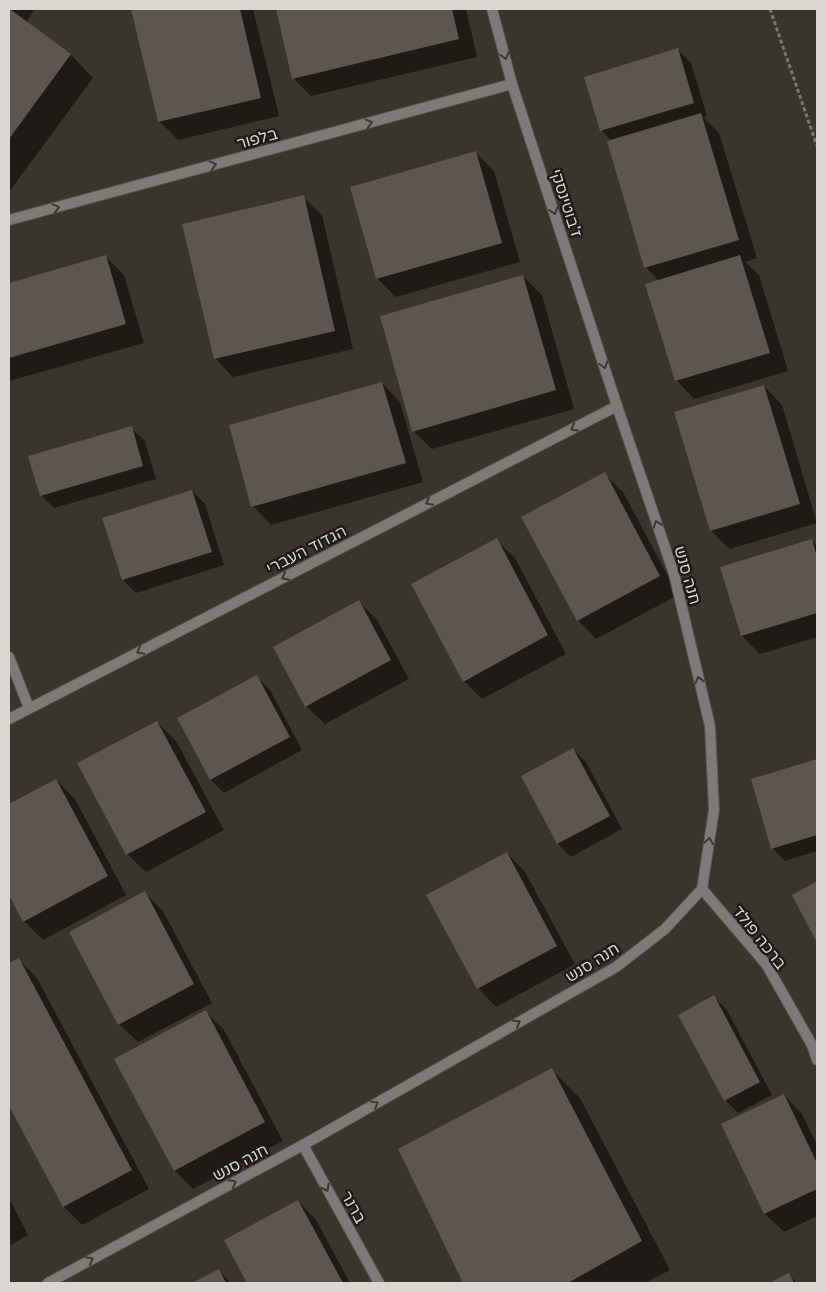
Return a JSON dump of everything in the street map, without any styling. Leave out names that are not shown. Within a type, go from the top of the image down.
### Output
[{"type":"street","name":"ז'בוטינסקי","points":[[492,9],[512,84],[617,406]]},
{"type":"street","name":"בלפור","points":[[9,220],[512,84]]},
{"type":"street","name":"הגדוד העברי","points":[[9,719],[617,406]]},
{"type":"street","name":"חנה סנש","points":[[48,1283],[303,1145],[616,967],[665,929],[702,890],[714,810],[710,726],[674,574],[617,406]]},
{"type":"street","points":[[9,657],[29,708]]},
{"type":"street","name":"ברכה פולד","points":[[702,890],[766,964],[812,1045],[817,1060]]},
{"type":"street","name":"ברנר","points":[[303,1145],[379,1283]]},
{"type":"path","points":[[770,9],[817,146]]},
{"type":"building","points":[[9,9],[71,54],[9,139]]},
{"type":"building","points":[[131,9],[240,9],[261,98],[158,122]]},
{"type":"building","points":[[276,9],[452,9],[459,39],[292,79]]},
{"type":"building","points":[[678,48],[694,103],[600,131],[584,77]]},
{"type":"building","points":[[701,113],[739,240],[644,268],[607,141]]},
{"type":"building","points":[[476,151],[502,243],[376,279],[350,187]]},
{"type":"building","points":[[304,195],[335,331],[214,359],[182,224]]},
{"type":"building","points":[[106,255],[126,324],[9,358],[9,283]]},
{"type":"building","points":[[740,255],[770,353],[675,381],[645,284]]},
{"type":"building","points":[[523,275],[556,390],[412,432],[380,316]]},
{"type":"building","points":[[382,382],[406,463],[251,507],[229,425]]},
{"type":"building","points":[[764,385],[800,504],[710,531],[674,412]]},
{"type":"building","points":[[132,426],[143,466],[40,496],[28,456]]},
{"type":"building","points":[[605,472],[660,576],[577,621],[521,517]]},
{"type":"building","points":[[192,490],[212,552],[122,580],[102,518]]},
{"type":"building","points":[[497,538],[548,635],[463,682],[411,584]]},
{"type":"building","points":[[812,539],[817,557],[817,613],[741,636],[720,567]]},
{"type":"building","points":[[359,600],[391,660],[305,707],[273,647]]},
{"type":"building","points":[[257,675],[290,737],[210,780],[177,718]]},
{"type":"building","points":[[157,721],[206,812],[126,855],[77,763]]},
{"type":"building","points":[[573,748],[610,816],[557,844],[521,776]]},
{"type":"building","points":[[817,759],[817,835],[771,849],[751,779]]},
{"type":"building","points":[[56,779],[108,876],[23,922],[9,895],[9,804]]},
{"type":"building","points":[[507,852],[557,946],[477,989],[426,895]]},
{"type":"building","points":[[817,881],[817,943],[792,895]]},
{"type":"building","points":[[145,891],[194,984],[118,1025],[69,932]]},
{"type":"building","points":[[19,958],[132,1170],[63,1207],[9,1106],[9,963]]},
{"type":"building","points":[[714,995],[760,1082],[724,1101],[678,1015]]},
{"type":"building","points":[[206,1010],[265,1122],[174,1171],[114,1059]]},
{"type":"building","points":[[552,1068],[642,1241],[568,1283],[463,1283],[398,1149]]},
{"type":"building","points":[[784,1094],[817,1163],[817,1189],[764,1214],[721,1124]]},
{"type":"building","points":[[298,1200],[343,1283],[247,1283],[224,1240]]},
{"type":"building","points":[[219,1269],[226,1283],[192,1283]]},
{"type":"building","points":[[789,1273],[794,1283],[769,1283]]}]
